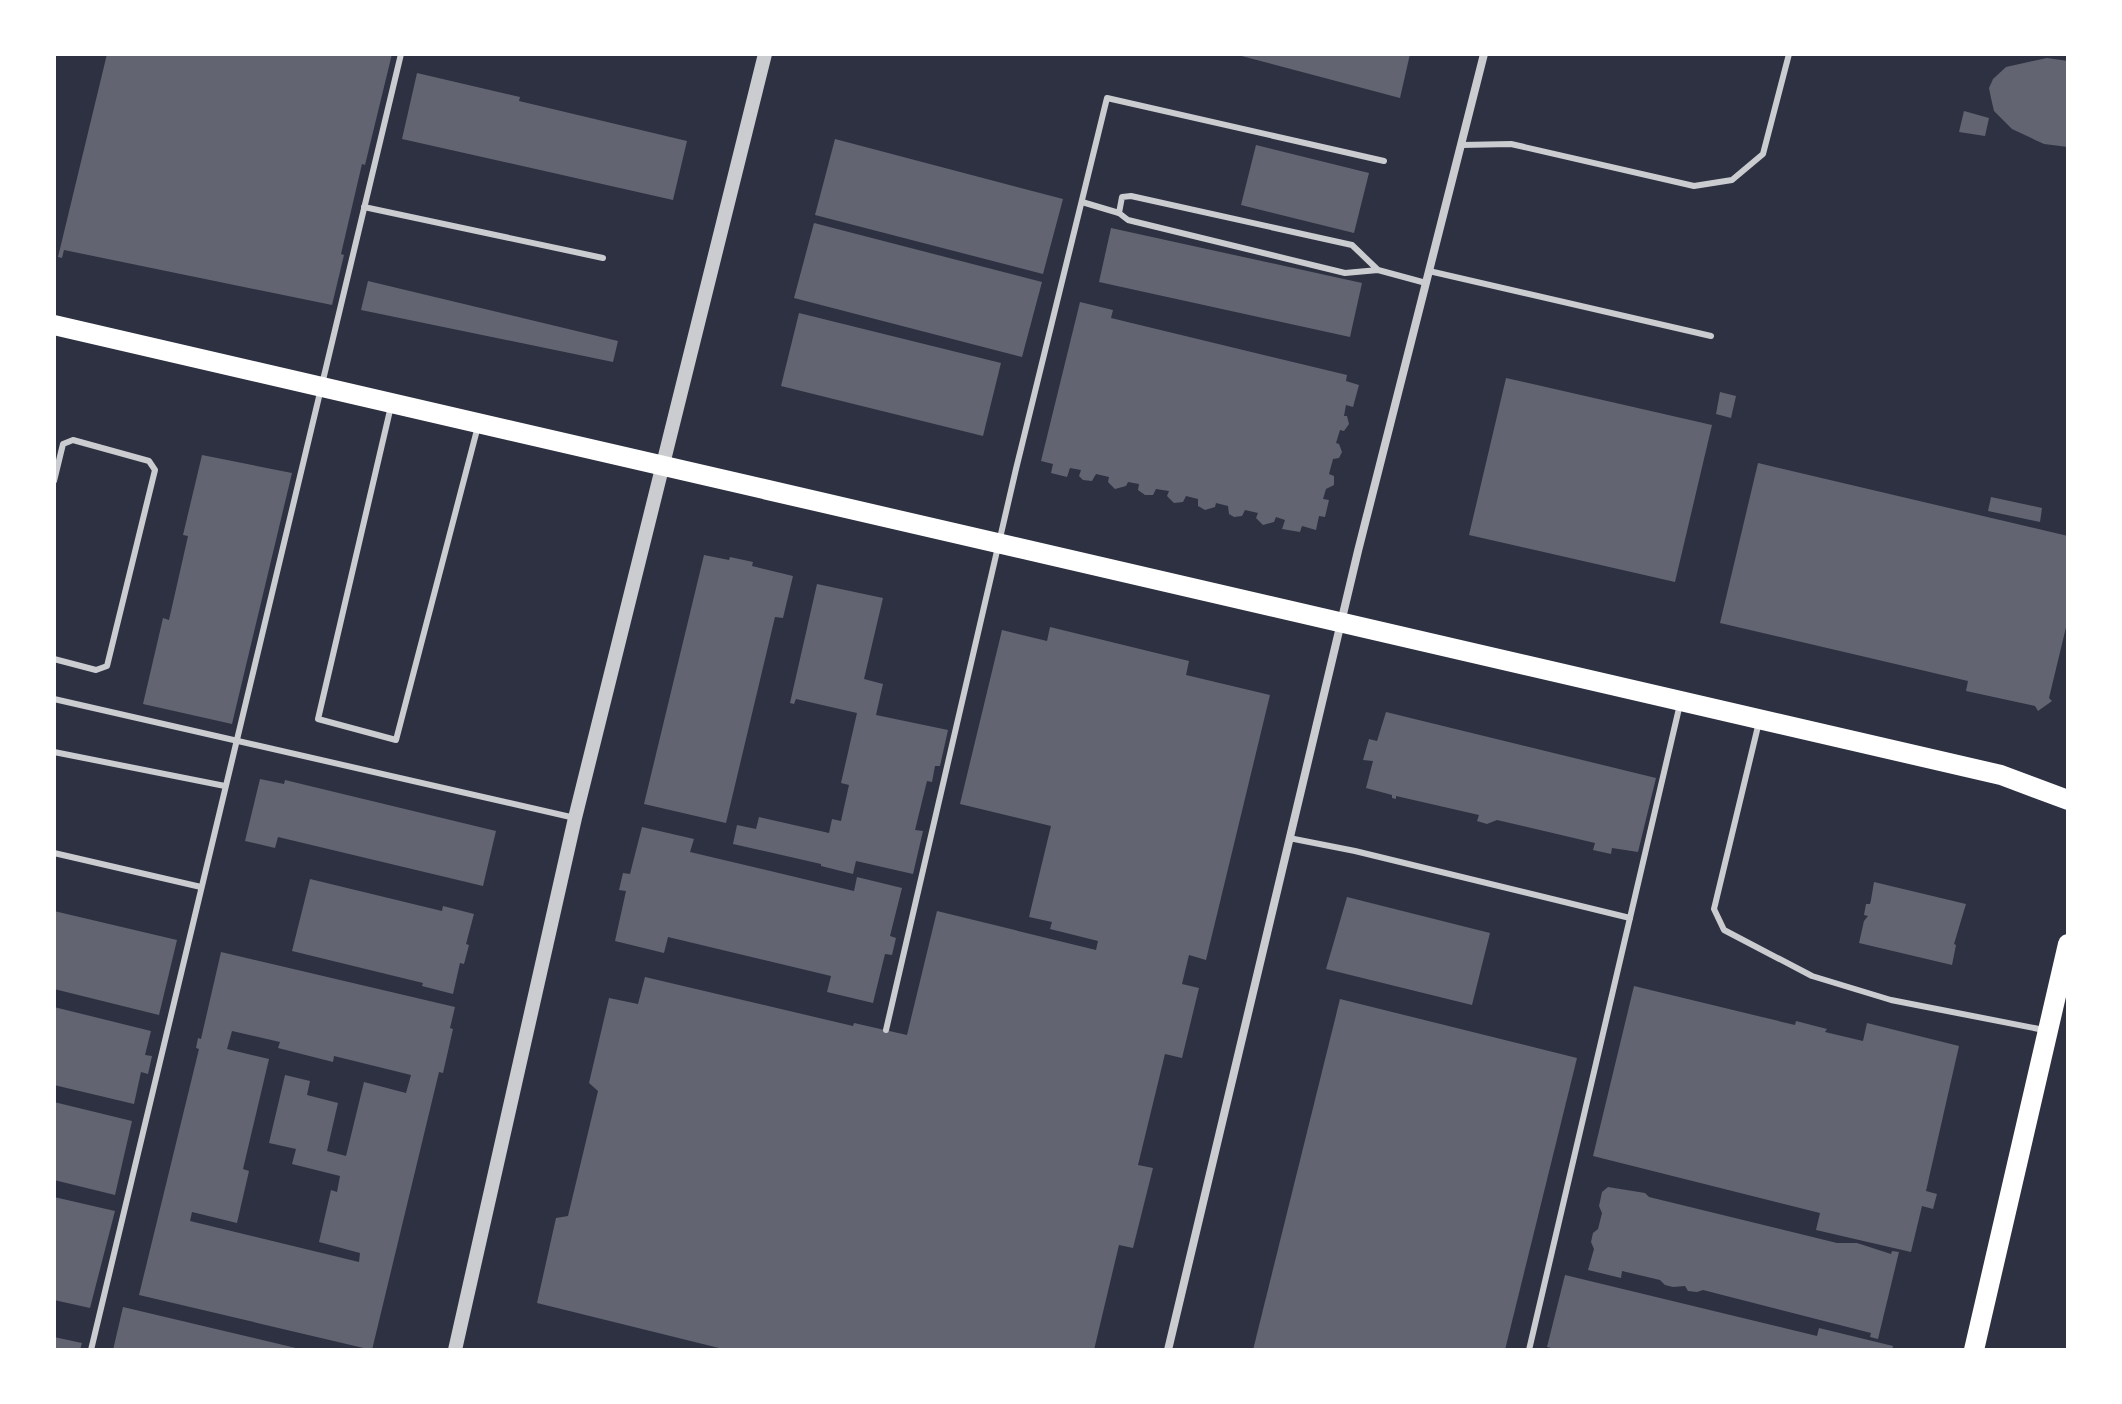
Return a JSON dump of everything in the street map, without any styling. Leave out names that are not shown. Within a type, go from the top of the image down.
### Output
[{"type":"main road","points":[[54,325],[2001,775],[2068,800]]},
{"type":"main road","points":[[1974,1350],[2068,944]]},
{"type":"street","points":[[455,1350],[575,818],[765,54]]},
{"type":"street","points":[[1168,1350],[1341,622],[1484,54]]},
{"type":"lane","points":[[91,1350],[401,54]]},
{"type":"lane","points":[[1461,145],[1511,144],[1694,186],[1732,180],[1763,154],[1789,54]]},
{"type":"lane","points":[[886,1030],[999,543],[1107,98],[1384,161]]},
{"type":"lane","points":[[1119,213],[1122,197],[1352,245],[1378,270]]},
{"type":"lane","points":[[1082,202],[1119,213],[1128,220],[1345,273],[1378,270],[1426,283]]},
{"type":"lane","points":[[364,207],[603,258]]},
{"type":"lane","points":[[1429,271],[1711,336]]},
{"type":"lane","points":[[392,403],[318,719],[396,740],[479,423]]},
{"type":"lane","points":[[54,481],[63,444],[73,440],[149,461],[155,470],[107,666],[96,670],[54,659]]},
{"type":"lane","points":[[54,699],[575,818]]},
{"type":"lane","points":[[1529,1350],[1681,701]]},
{"type":"lane","points":[[1759,719],[1714,909],[1724,930],[1812,976],[1891,1000],[2048,1031]]},
{"type":"lane","points":[[54,752],[225,786]]},
{"type":"lane","points":[[1289,838],[1355,851],[1630,918]]},
{"type":"lane","points":[[54,853],[201,887]]},
{"type":"building","points":[[107,54],[392,54],[365,165],[362,164],[332,305],[64,250],[62,258],[58,257]]},
{"type":"building","points":[[1234,54],[1410,54],[1400,98]]},
{"type":"building","points":[[2047,58],[2068,61],[2068,147],[2044,144],[2012,129],[1994,111],[1989,88],[1993,79],[2006,67]]},
{"type":"building","points":[[417,73],[687,141],[673,200],[402,139]]},
{"type":"building","points":[[1964,111],[1989,118],[1985,136],[1959,132]]},
{"type":"building","points":[[835,139],[1063,199],[1043,274],[815,215]]},
{"type":"building","points":[[1256,145],[1369,173],[1354,233],[1241,205]]},
{"type":"building","points":[[814,223],[1042,282],[1022,357],[794,298]]},
{"type":"building","points":[[1111,228],[1362,283],[1350,337],[1099,282]]},
{"type":"building","points":[[368,281],[618,341],[613,362],[361,310]]},
{"type":"building","points":[[1080,302],[1113,310],[1111,318],[1347,375],[1346,381],[1359,385],[1353,407],[1346,405],[1344,416],[1347,416],[1349,424],[1344,431],[1340,430],[1336,443],[1342,452],[1339,458],[1333,459],[1329,474],[1334,476],[1334,485],[1326,489],[1323,499],[1329,500],[1325,517],[1319,516],[1316,530],[1302,526],[1300,532],[1282,529],[1285,520],[1276,517],[1274,522],[1263,525],[1256,518],[1258,513],[1245,510],[1242,516],[1234,517],[1229,514],[1228,506],[1216,503],[1215,507],[1205,510],[1198,506],[1198,499],[1186,496],[1183,502],[1174,503],[1167,496],[1169,491],[1156,489],[1153,495],[1145,495],[1138,490],[1139,484],[1128,482],[1126,486],[1115,489],[1108,482],[1109,477],[1096,474],[1092,481],[1083,480],[1079,476],[1081,470],[1070,468],[1067,477],[1051,473],[1053,464],[1041,461]]},
{"type":"building","points":[[799,313],[1001,363],[983,436],[781,386]]},
{"type":"building","points":[[1506,378],[1712,425],[1675,582],[1469,535]]},
{"type":"building","points":[[1720,392],[1736,396],[1731,418],[1716,414]]},
{"type":"building","points":[[202,455],[292,473],[232,724],[143,704],[163,618],[169,620],[188,536],[183,535]]},
{"type":"building","points":[[1758,463],[2068,536],[2068,619],[2049,698],[2052,701],[2038,711],[2035,706],[1966,691],[1968,681],[1720,623]]},
{"type":"building","points":[[1991,497],[2042,508],[2040,522],[1988,511]]},
{"type":"building","points":[[704,555],[753,562],[752,566],[793,576],[783,618],[775,617],[726,823],[644,804]]},
{"type":"building","points":[[817,584],[883,598],[864,679],[883,684],[876,715],[948,730],[940,766],[935,766],[932,782],[927,781],[915,830],[923,831],[913,874],[856,861],[853,874],[733,844],[737,825],[756,829],[759,817],[829,833],[832,819],[841,821],[849,785],[841,783],[857,713],[796,699],[794,704],[790,703]]},
{"type":"building","points":[[1050,627],[1189,661],[1186,675],[1270,695],[1206,960],[1189,955],[1182,984],[1199,988],[1182,1058],[1165,1054],[1138,1165],[1153,1168],[1133,1248],[1119,1245],[1094,1350],[727,1350],[537,1303],[556,1218],[568,1216],[598,1091],[589,1083],[609,998],[638,1004],[645,977],[853,1026],[854,1023],[907,1035],[937,911],[1096,950],[1098,941],[1050,929],[1052,922],[1029,917],[1051,826],[960,804],[1002,630],[1047,641]]},
{"type":"building","points":[[1386,712],[1656,778],[1638,852],[1612,848],[1611,854],[1593,850],[1595,843],[1497,820],[1487,824],[1477,821],[1479,815],[1396,796],[1396,799],[1366,788],[1373,761],[1363,760],[1369,739],[1377,741]]},
{"type":"building","points":[[260,779],[284,784],[285,780],[496,831],[483,886],[278,837],[275,848],[245,841]]},
{"type":"building","points":[[642,827],[694,839],[690,852],[854,891],[857,877],[902,888],[890,936],[896,938],[892,955],[885,954],[873,1003],[827,992],[831,976],[668,937],[664,953],[615,941],[626,891],[619,890],[623,873],[630,874]]},
{"type":"building","points":[[310,879],[442,911],[443,906],[474,914],[466,944],[469,945],[464,964],[460,963],[453,994],[422,986],[423,983],[292,951]]},
{"type":"building","points":[[1874,882],[1966,904],[1954,944],[1952,965],[1859,943],[1868,916],[1864,915],[1866,904],[1870,904]]},
{"type":"building","points":[[1347,897],[1490,933],[1472,1005],[1326,969]]},
{"type":"building","points":[[54,911],[177,940],[159,1015],[54,989]]},
{"type":"building","points":[[221,952],[455,1007],[443,1073],[439,1072],[372,1350],[139,1295],[199,1049],[196,1048],[198,1038],[201,1039]],"holes":[[[232,1031],[280,1042],[278,1048],[333,1062],[334,1056],[411,1075],[406,1093],[364,1082],[346,1156],[327,1151],[338,1103],[307,1095],[310,1081],[285,1075],[269,1143],[296,1149],[292,1164],[340,1176],[337,1192],[331,1190],[319,1242],[360,1253],[359,1262],[190,1221],[192,1212],[237,1223],[249,1171],[243,1169],[269,1059],[227,1049]]]},
{"type":"building","points":[[1634,986],[1795,1025],[1796,1021],[1863,1041],[1867,1023],[1959,1046],[1926,1191],[1937,1194],[1933,1209],[1922,1206],[1911,1252],[1816,1230],[1820,1213],[1593,1156]]},
{"type":"building","points":[[1340,999],[1577,1058],[1505,1350],[1253,1350]]},
{"type":"building","points":[[54,1007],[151,1031],[145,1055],[152,1056],[148,1074],[141,1072],[134,1104],[54,1085]]},
{"type":"building","points":[[54,1102],[132,1121],[115,1195],[54,1180]]},
{"type":"building","points":[[1608,1187],[1645,1193],[1649,1197],[1837,1243],[1857,1243],[1891,1254],[1892,1251],[1899,1252],[1878,1339],[1870,1337],[1871,1333],[1703,1290],[1688,1291],[1685,1286],[1673,1287],[1660,1280],[1622,1271],[1621,1278],[1588,1270],[1594,1249],[1591,1242],[1593,1233],[1598,1229],[1602,1213],[1599,1206],[1602,1192]]},
{"type":"building","points":[[54,1197],[115,1211],[90,1308],[54,1300]]},
{"type":"building","points":[[1565,1275],[1817,1336],[1819,1328],[1893,1346],[1892,1350],[1559,1350],[1547,1347]]},
{"type":"building","points":[[123,1307],[300,1349],[300,1350],[113,1350]]},
{"type":"building","points":[[54,1337],[82,1343],[80,1350],[54,1350]]}]
